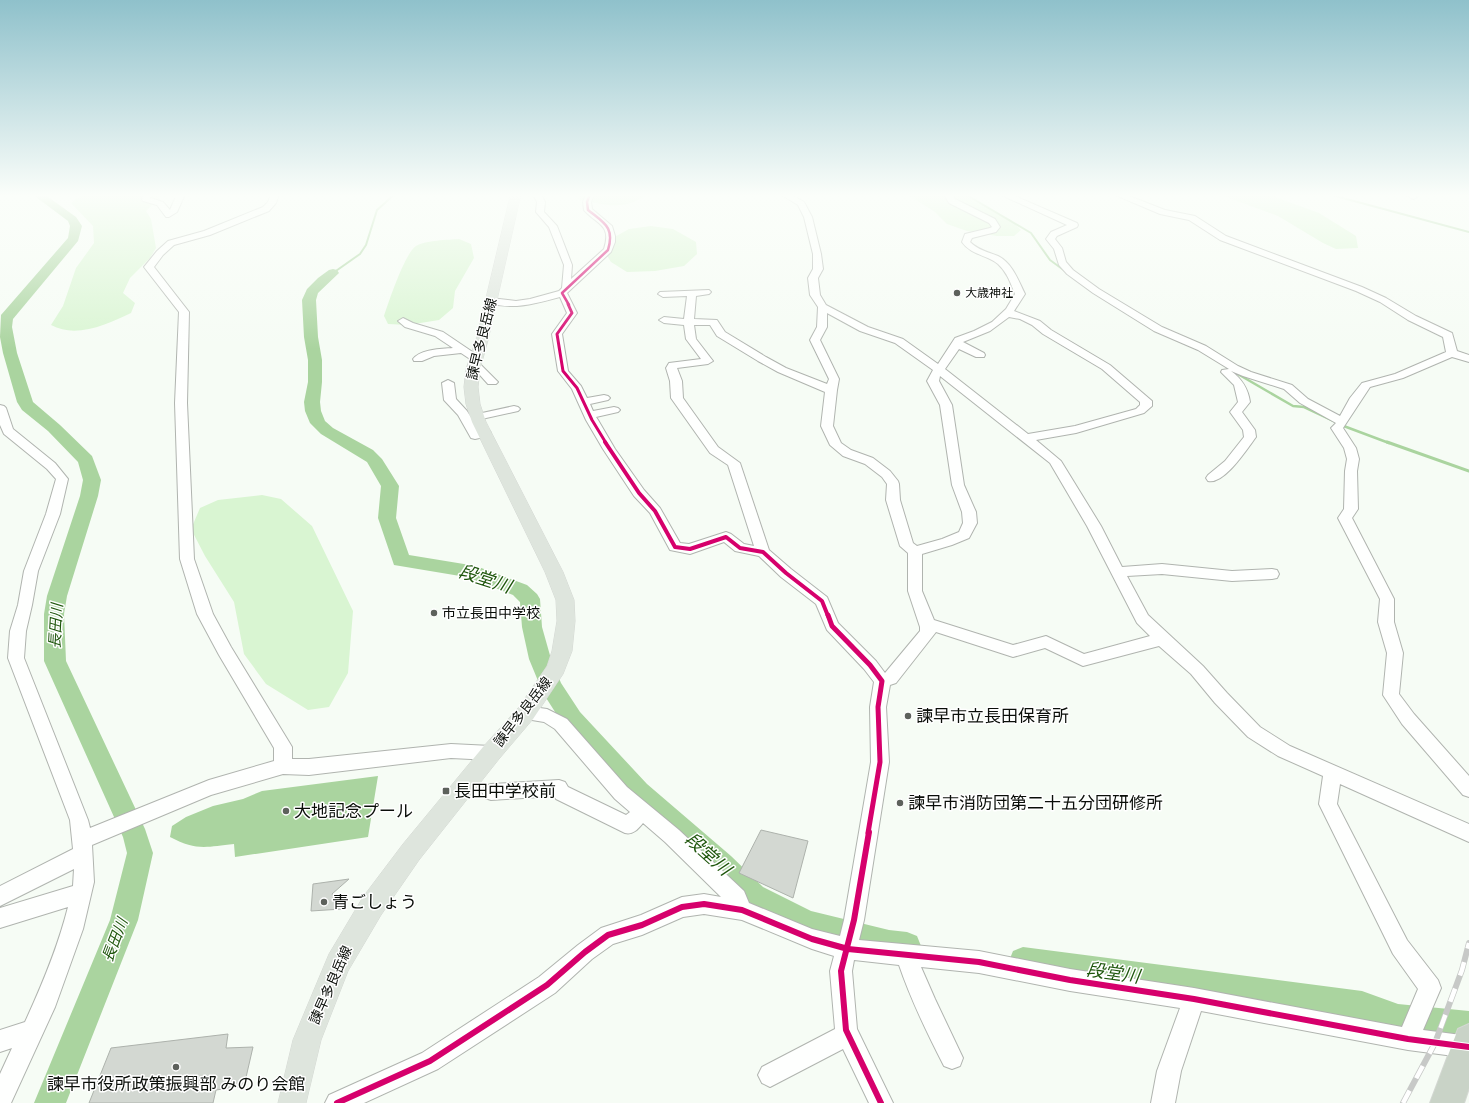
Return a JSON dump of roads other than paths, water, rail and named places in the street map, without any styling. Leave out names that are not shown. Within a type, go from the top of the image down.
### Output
[{"type":"highway","points":[[1447,1103],[1468,1044]]},
{"type":"main road","name":"諫早多良岳線","points":[[292,1103],[307,1040],[338,963],[372,906],[411,852],[491,753],[530,708],[556,669],[562,651],[566,621],[565,600],[554,572],[477,417],[473,404],[471,387],[475,362],[504,245]]},
{"type":"street","points":[[168,245],[149,267],[184,312],[181,403],[188,560],[205,614],[225,651],[283,747],[283,766]]},
{"type":"street","points":[[560,245],[568,265],[564,290],[572,314],[558,334],[563,371],[577,388],[590,415],[609,448],[639,493],[655,511],[675,547],[690,549],[726,537],[740,548],[763,552]]},
{"type":"street","points":[[491,302],[516,304],[531,302],[564,290],[608,250],[610,245]]},
{"type":"street","points":[[815,245],[818,269],[813,278],[815,295],[824,307],[864,328],[899,341],[920,354],[1055,461],[1118,572],[1142,619],[1162,640],[1197,670],[1221,698],[1254,732],[1284,751],[1469,833]]},
{"type":"street","points":[[915,551],[947,542],[964,535],[970,523],[969,512],[958,485],[946,405],[933,381],[938,368],[946,362],[959,340],[985,331],[1003,319],[1017,302],[1020,294],[1010,273],[1001,262],[974,250],[969,245]]},
{"type":"street","points":[[1056,245],[1058,248],[1062,263],[1070,272],[1158,329],[1202,348],[1231,370],[1238,380],[1244,402],[1236,412],[1249,430],[1250,438],[1229,464],[1212,478]]},
{"type":"street","points":[[1243,245],[1359,289],[1383,300],[1412,318],[1448,335],[1452,353]]},
{"type":"street","points":[[662,294],[706,292]]},
{"type":"street","points":[[692,293],[689,322],[691,339],[708,360],[673,365],[671,368],[676,381],[676,398],[714,450],[734,463],[763,552],[786,574],[822,601],[832,626],[870,665],[882,681],[878,707],[880,762],[854,920],[841,971],[846,1030],[881,1103]]},
{"type":"street","points":[[824,307],[820,334],[815,340],[834,379],[830,390],[827,426],[836,445],[847,453],[869,461],[886,474],[893,484],[893,500],[907,546],[915,551],[917,560],[914,589],[917,603],[929,624],[928,632],[890,678],[882,681]]},
{"type":"street","points":[[1009,312],[1013,316],[1023,317],[1036,323],[1047,332],[1106,367],[1146,401],[1146,406],[1140,411],[1076,429],[1027,438]]},
{"type":"street","points":[[664,320],[713,322],[721,334],[762,359],[782,370],[830,390]]},
{"type":"street","points":[[403,321],[409,325],[439,334],[463,350],[492,382]]},
{"type":"street","points":[[957,344],[980,354]]},
{"type":"street","points":[[418,359],[432,353],[463,350]]},
{"type":"street","points":[[1469,359],[1452,353],[1400,376],[1366,386],[1356,398],[1342,424],[1337,428],[1350,446],[1353,466],[1351,471],[1351,509],[1345,518],[1387,599],[1386,622],[1395,652],[1392,695],[1408,719],[1469,789]]},
{"type":"street","points":[[1231,370],[1288,387],[1304,401],[1342,424]]},
{"type":"street","points":[[448,383],[450,400],[463,413],[475,435],[485,433]]},
{"type":"street","points":[[584,402],[604,398]]},
{"type":"street","points":[[0,408],[8,431],[52,466],[62,479],[53,514],[31,571],[18,631],[16,658],[87,843],[84,882],[73,929],[47,999],[0,1100]]},
{"type":"street","points":[[477,417],[514,409]]},
{"type":"street","points":[[590,415],[614,410]]},
{"type":"street","points":[[1118,572],[1162,569],[1232,576],[1272,574]]},
{"type":"street","points":[[929,624],[1013,651],[1046,642],[1083,660],[1162,640]]},
{"type":"street","points":[[530,708],[560,724],[621,793],[672,836],[736,898],[742,910]]},
{"type":"street","points":[[0,896],[87,843],[163,806],[209,788],[283,766],[309,767],[451,751],[491,753]]},
{"type":"street","points":[[1332,773],[1328,804],[1400,947],[1430,988],[1419,1010],[1408,1039]]},
{"type":"street","points":[[491,792],[559,788],[562,794],[629,825],[643,812]]},
{"type":"street","points":[[0,918],[81,893]]},
{"type":"street","points":[[337,1103],[430,1062],[547,985],[586,952],[608,936],[642,925],[682,906],[704,904],[742,910],[812,939],[848,948],[979,962],[1070,980],[1194,999],[1408,1039],[1468,1044]]},
{"type":"street","points":[[906,954],[917,986],[931,1018],[952,1058]]},
{"type":"street","points":[[1163,1103],[1169,1071],[1194,999]]},
{"type":"street","points":[[0,1041],[32,1031]]},
{"type":"street","points":[[770,1075],[848,1034]]},
{"type":"waterway","name":"長田川","points":[[50,1103],[124,920],[140,853],[136,837],[55,661],[54,614],[57,596],[89,496],[92,480],[86,460],[54,428],[28,407],[25,402],[10,353],[5,327],[6,318],[68,245]]},
{"type":"waterway","points":[[333,273],[360,254],[366,245]]},
{"type":"waterway","points":[[1040,245],[1050,260],[1065,271]]},
{"type":"waterway","name":"段堂川","points":[[333,273],[322,281],[312,292],[309,300],[311,337],[315,360],[315,382],[312,402],[313,411],[318,423],[327,431],[374,459],[390,486],[387,518],[401,560],[469,571],[520,590],[530,599],[532,627],[540,659],[551,687],[572,719],[638,792],[722,865],[753,896],[808,924],[889,944],[907,946]]},
{"type":"waterway","points":[[1236,373],[1293,406],[1304,407],[1336,422]]},
{"type":"waterway","points":[[1341,425],[1389,443]]},
{"type":"waterway","points":[[1387,442],[1469,471]]},
{"type":"waterway","name":"段堂川","points":[[1023,961],[1362,1006],[1398,1019],[1469,1026]]},
{"type":"railway","points":[[1403,1103],[1435,1043],[1462,970],[1469,943]]},
{"type":"place","name":"大歳神社","points":[[957,293]]},
{"type":"place","name":"市立長田中学校","points":[[434,613]]},
{"type":"place","name":"諫早市立長田保育所","points":[[908,716]]},
{"type":"place","name":"長田中学校前","points":[[446,791]]},
{"type":"place","name":"諫早市消防団第二十五分団研修所","points":[[900,803]]},
{"type":"place","name":"大地記念プール","points":[[286,811]]},
{"type":"place","name":"青ごしょう","points":[[324,902]]},
{"type":"place","name":"諫早市役所政策振興部 みのり会館","points":[[176,1067]]}]
